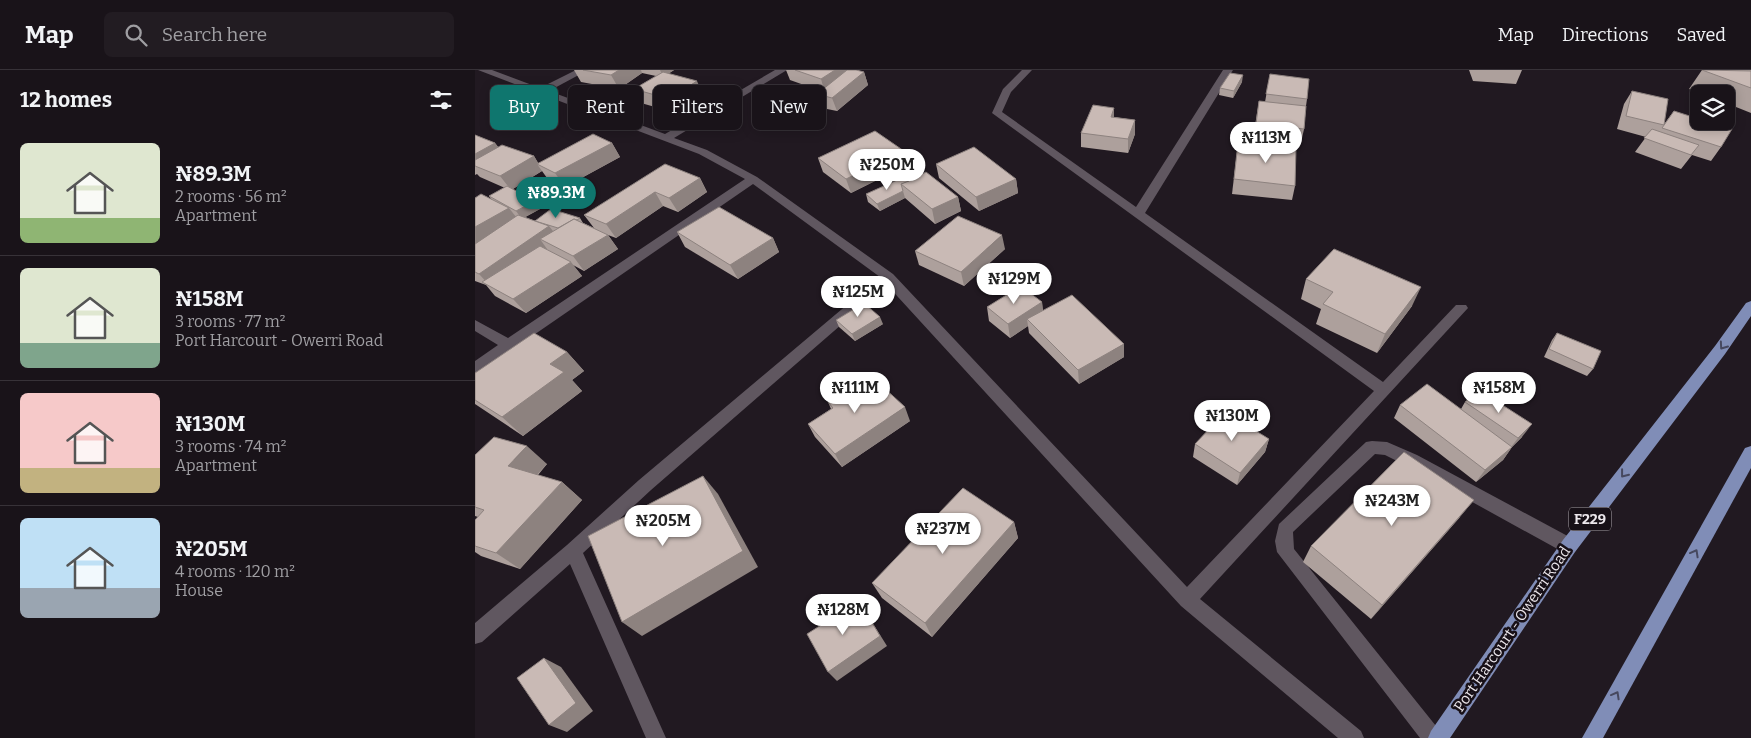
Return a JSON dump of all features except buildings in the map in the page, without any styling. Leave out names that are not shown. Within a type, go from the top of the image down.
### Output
[{"type":"main road","name":"Port Harcourt - Owerri Road","points":[[1437,738],[1569,546],[1720,350],[1751,306]]},
{"type":"main road","points":[[1592,738],[1751,453]]},
{"type":"street","points":[[483,70],[524,85]]},
{"type":"street","points":[[553,85],[583,70]]},
{"type":"street","points":[[666,138],[782,70]]},
{"type":"street","points":[[1027,70],[1006,91],[997,113],[1384,390]]},
{"type":"street","points":[[1137,214],[1228,70]]},
{"type":"street","points":[[558,97],[703,152],[753,179],[888,277],[1187,600],[1354,738]]},
{"type":"street","points":[[475,368],[753,179]]},
{"type":"street","points":[[475,635],[573,551],[645,485],[888,277]]},
{"type":"street","points":[[1187,600],[1461,308]]},
{"type":"street","points":[[475,325],[508,345]]},
{"type":"street","points":[[1433,738],[1286,552],[1284,541],[1285,528],[1372,447],[1387,449],[1411,460],[1569,546]]},
{"type":"street","points":[[573,551],[656,738]]}]
